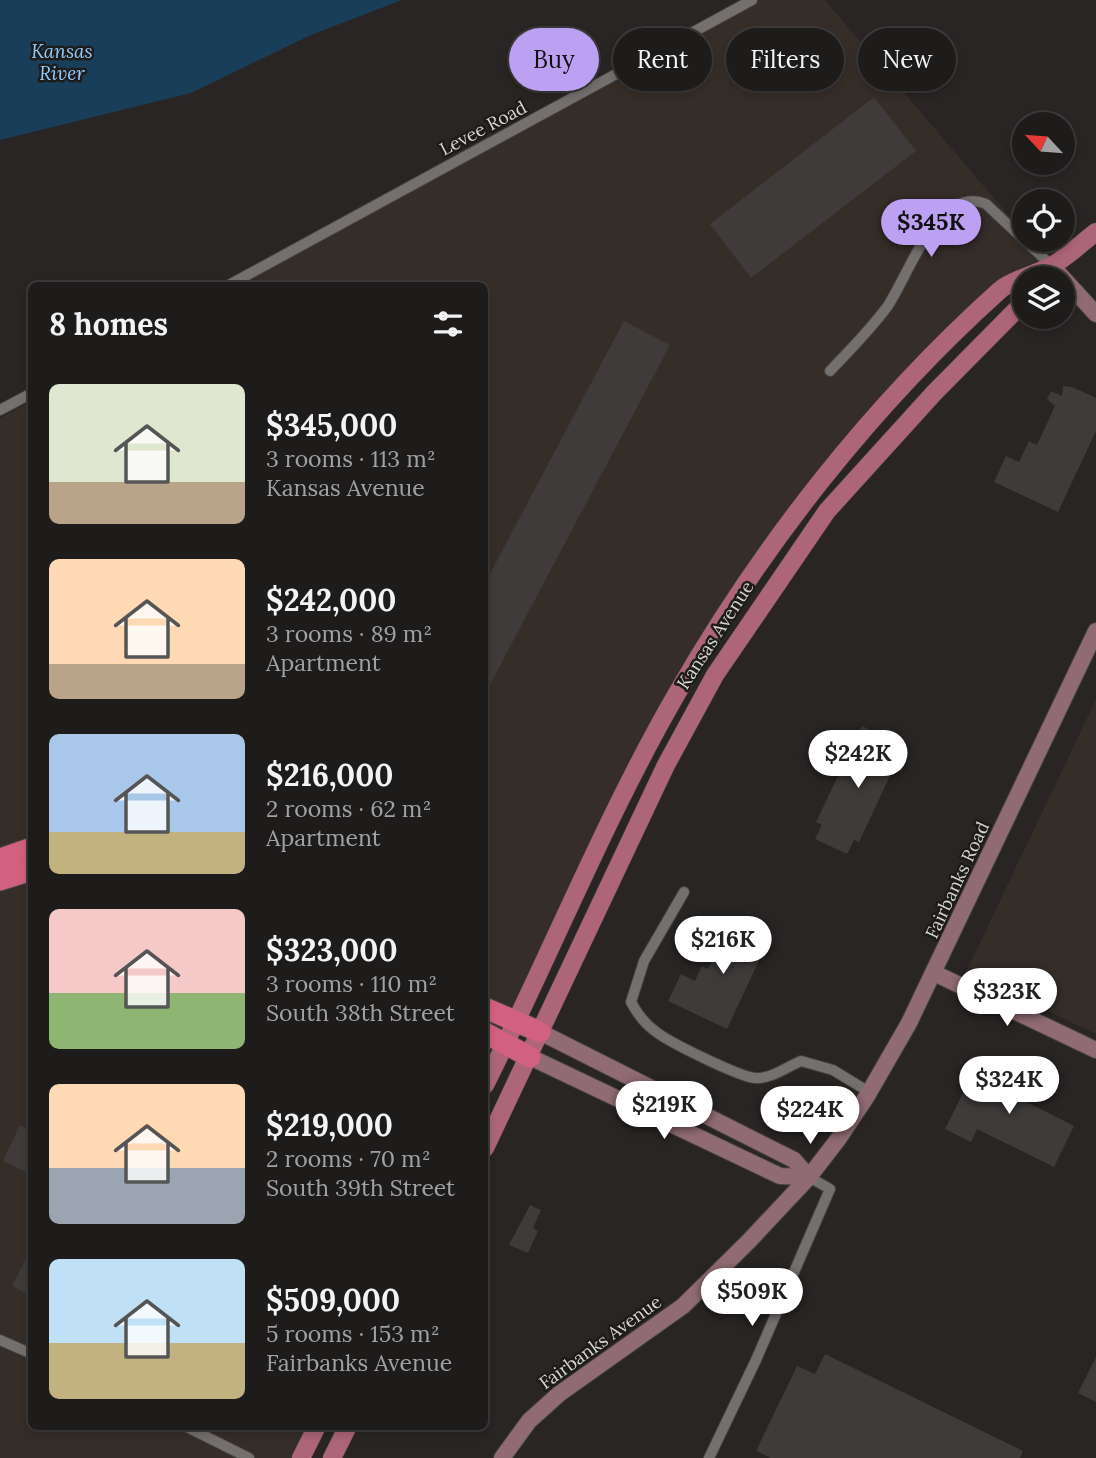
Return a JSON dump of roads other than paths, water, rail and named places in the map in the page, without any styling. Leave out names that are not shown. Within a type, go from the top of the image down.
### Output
[{"type":"highway","points":[[0,859],[28,849]]},
{"type":"highway","points":[[0,880],[28,871]]},
{"type":"highway","points":[[488,1009],[540,1032]]},
{"type":"highway","points":[[488,1035],[530,1057]]},
{"type":"main road","name":"Kansas Avenue","points":[[1054,266],[1096,232]]},
{"type":"main road","name":"Kansas Avenue","points":[[488,1079],[631,780],[677,694],[726,614],[783,531],[855,440],[940,347],[1004,287],[1012,284]]},
{"type":"main road","name":"Kansas Avenue","points":[[488,1142],[666,765],[715,675],[827,511],[934,393],[1012,314]]},
{"type":"main road","points":[[301,1458],[315,1430]]},
{"type":"main road","points":[[332,1458],[346,1430]]},
{"type":"street","name":"Levee Road","points":[[234,282],[751,0]]},
{"type":"street","points":[[830,371],[869,331],[889,303],[930,232],[943,215],[960,203],[976,200],[986,204],[1042,266]]},
{"type":"street","points":[[1075,296],[1096,314]]},
{"type":"street","points":[[0,410],[28,395]]},
{"type":"street","name":"Fairbanks Road","points":[[839,1138],[909,1023],[1096,631]]},
{"type":"street","points":[[684,892],[644,961],[631,1002],[637,1013],[656,1032],[734,1072],[755,1078],[770,1076],[801,1061],[833,1070],[869,1092]]},
{"type":"street","points":[[934,973],[1096,1050]]},
{"type":"street","points":[[540,1032],[794,1160],[809,1177],[830,1189],[709,1458]]},
{"type":"street","points":[[530,1057],[780,1177],[809,1177]]},
{"type":"street","name":"Fairbanks Avenue","points":[[502,1458],[529,1421],[559,1394],[683,1306],[809,1177],[839,1138]]},
{"type":"street","points":[[0,1340],[28,1352]]},
{"type":"street","points":[[193,1430],[249,1458]]},
{"type":"water","name":"Kansas River","points":[[0,0],[402,0],[311,35],[191,93],[0,140]]}]
